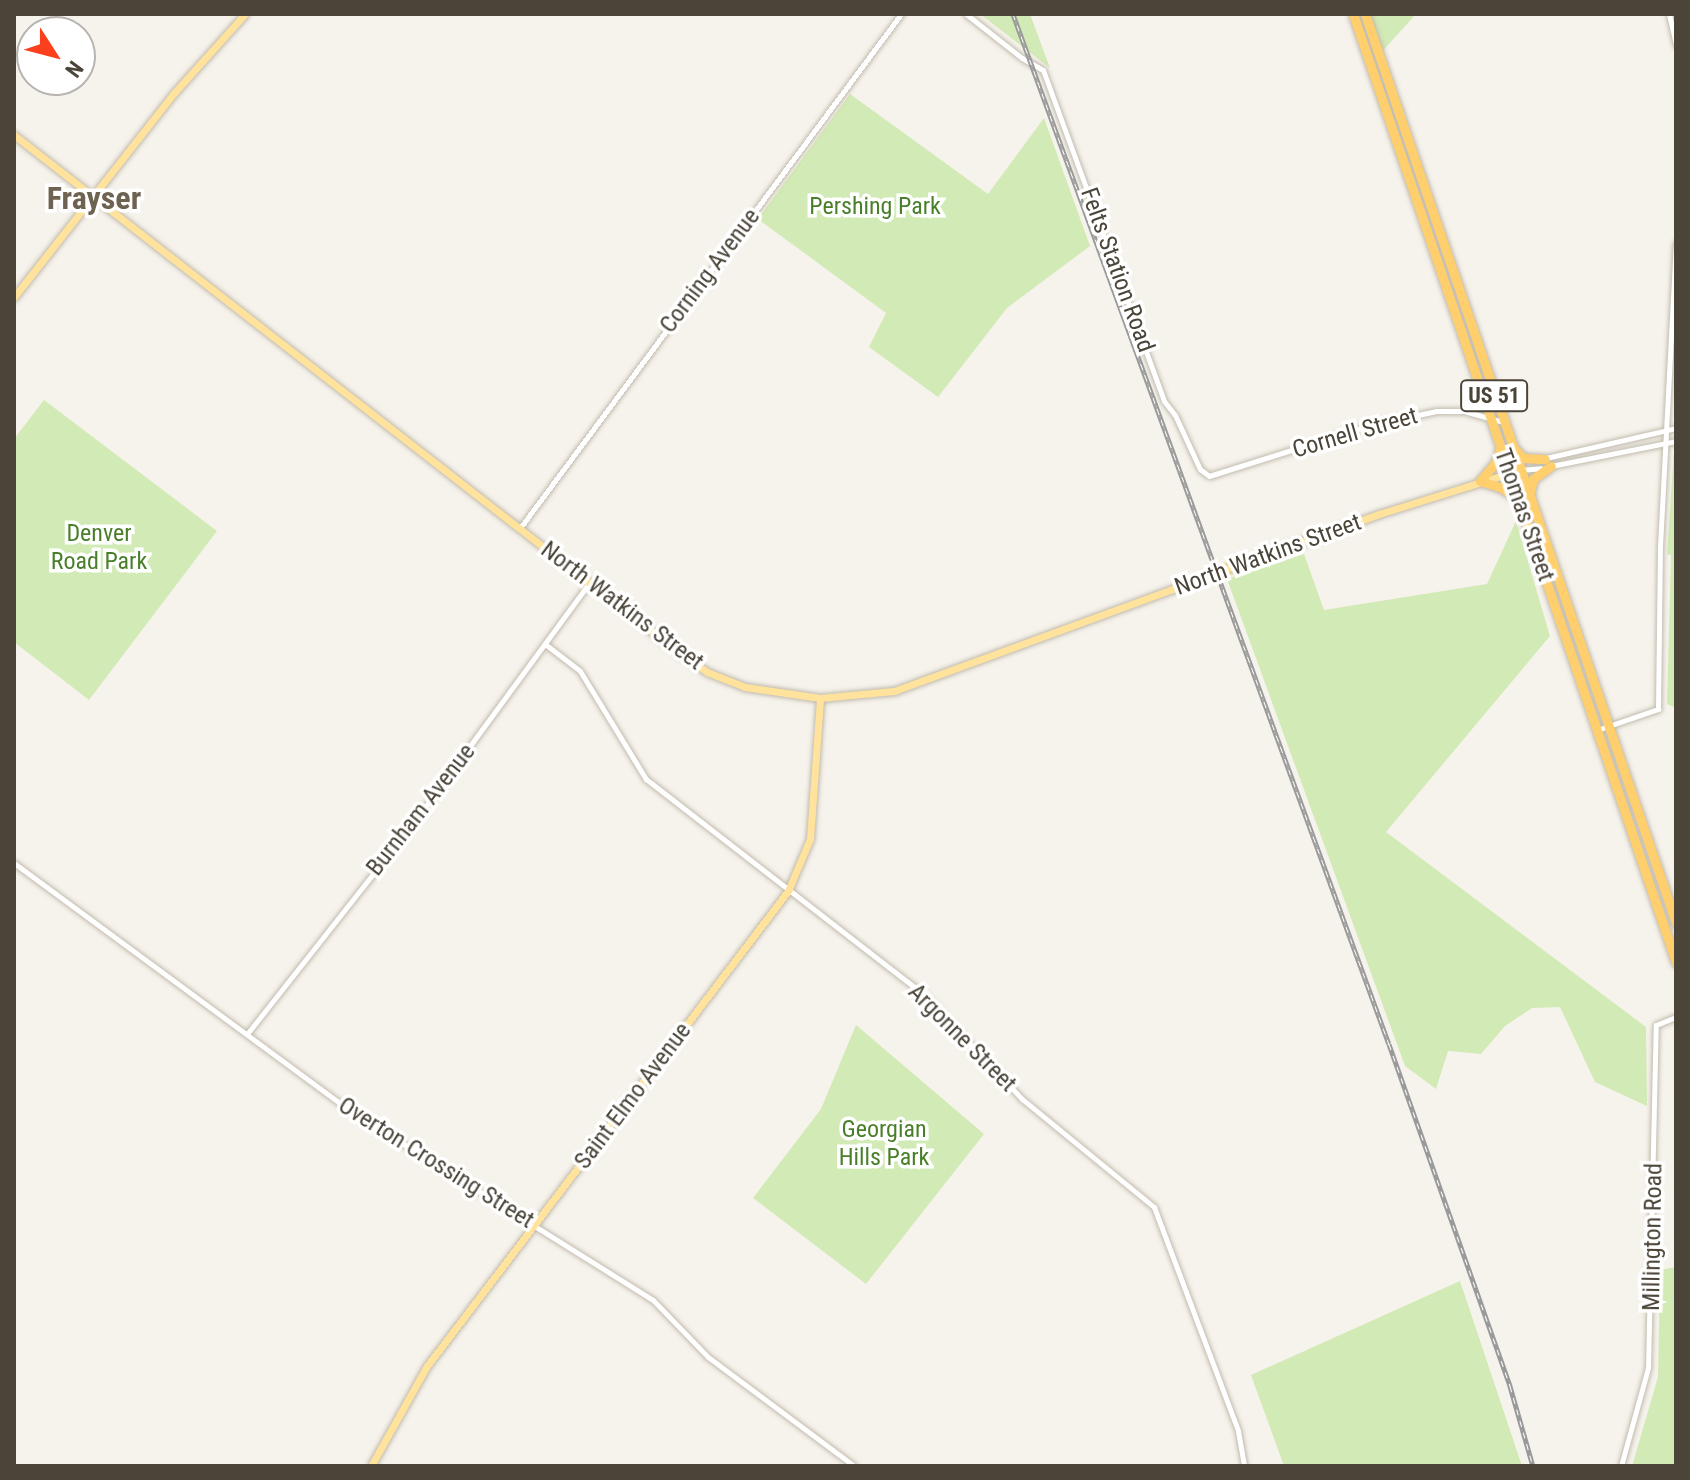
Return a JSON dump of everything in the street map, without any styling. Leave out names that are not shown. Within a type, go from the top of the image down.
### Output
[{"type":"highway","name":"Thomas Street","points":[[1353,14],[1491,420],[1506,445]]},
{"type":"highway","name":"Thomas Street","points":[[1365,14],[1503,422],[1518,499],[1571,633],[1590,672],[1676,923]]},
{"type":"highway","points":[[1376,82],[1386,77]]},
{"type":"highway","points":[[1518,499],[1500,487],[1480,481],[1506,445],[1523,458],[1548,462]]},
{"type":"highway","points":[[1530,500],[1533,479],[1548,462]]},
{"type":"highway","name":"Thomas Street","points":[[1514,471],[1530,500],[1571,633],[1579,675],[1596,730],[1676,962]]},
{"type":"highway","points":[[1579,675],[1590,672]]},
{"type":"main road","points":[[14,297],[174,93],[245,14]]},
{"type":"main road","name":"North Watkins Street","points":[[14,135],[707,672],[745,687],[820,698],[894,691],[1231,567],[1514,471]]},
{"type":"main road","name":"Saint Elmo Avenue","points":[[371,1466],[410,1392],[788,891],[810,839],[820,698]]},
{"type":"street","name":"Corning Avenue","points":[[520,528],[901,14]]},
{"type":"street","name":"Felts Station Road","points":[[966,14],[1043,70],[1053,90],[1164,401],[1175,415],[1193,460],[1209,476]]},
{"type":"street","points":[[1669,14],[1676,45]]},
{"type":"street","points":[[1596,730],[1658,709],[1665,429],[1676,243]]},
{"type":"street","name":"Cornell Street","points":[[1209,476],[1411,415],[1464,411],[1503,422]]},
{"type":"street","name":"North Watkins Street","points":[[1514,471],[1532,472],[1548,462],[1676,428]]},
{"type":"street","name":"North Watkins Street","points":[[1548,462],[1676,441]]},
{"type":"street","name":"Burnham Avenue","points":[[247,1034],[423,810],[589,582]]},
{"type":"street","name":"Argonne Street","points":[[545,644],[580,671],[646,779],[924,995],[1022,1099],[1154,1207],[1238,1431],[1244,1466]]},
{"type":"street","name":"Overton Crossing Street","points":[[14,863],[349,1110],[653,1300],[708,1357],[854,1466]]},
{"type":"street","name":"Millington Road","points":[[1621,1466],[1648,1368],[1656,1025],[1676,1017]]},
{"type":"green space","points":[[980,14],[1030,14],[1050,68]]},
{"type":"green space","points":[[1366,14],[1416,14],[1379,55]]},
{"type":"green space","name":"Pershing Park","points":[[850,94],[988,194],[1044,118],[1090,246],[1007,308],[938,397],[869,347],[886,313],[758,219]]},
{"type":"green space","name":"Denver Road Park","points":[[44,400],[217,531],[89,700],[14,642],[14,439]]},
{"type":"green space","points":[[1674,451],[1676,708],[1667,704],[1671,555],[1667,554]]},
{"type":"green space","points":[[1516,521],[1550,636],[1386,832],[1646,1027],[1647,1106],[1595,1082],[1560,1007],[1532,1008],[1505,1026],[1481,1054],[1448,1051],[1436,1089],[1405,1066],[1227,579],[1304,554],[1324,610],[1487,584]]},
{"type":"green space","name":"Georgian Hills Park","points":[[856,1025],[984,1134],[866,1284],[753,1198],[821,1109]]},
{"type":"green space","points":[[1676,1267],[1676,1466],[1632,1466],[1658,1377],[1660,1270]]},
{"type":"green space","points":[[1460,1281],[1522,1466],[1284,1466],[1251,1375]]},
{"type":"railway","points":[[1013,14],[1389,1044],[1510,1386],[1533,1466]]},
{"type":"district","name":"Frayser","points":[[94,198]]}]
